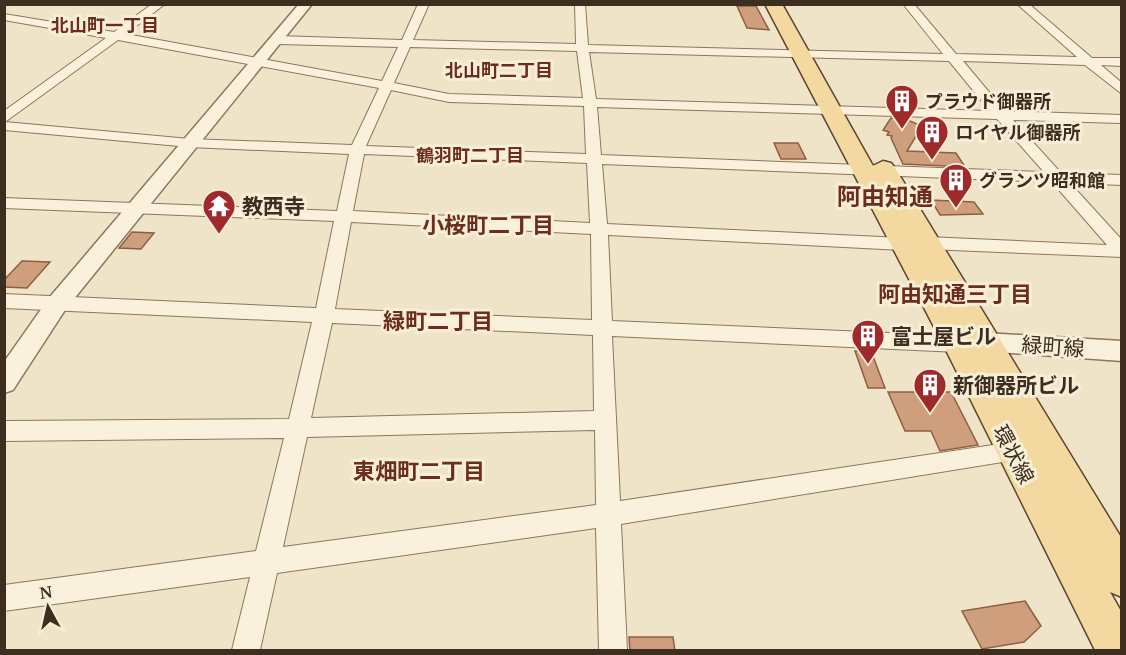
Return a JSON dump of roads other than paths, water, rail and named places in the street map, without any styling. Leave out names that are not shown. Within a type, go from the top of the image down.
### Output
[{"type":"main road","name":"環状線","points":[[773,4],[807,53],[971,343],[1122,576]]},
{"type":"main road","name":"環状線","points":[[789,4],[807,53]]},
{"type":"main road","name":"環状線","points":[[971,343],[1013,452],[1118,651]]},
{"type":"street","points":[[4,118],[160,4]]},
{"type":"street","points":[[4,383],[57,304],[306,4]]},
{"type":"street","points":[[246,651],[324,314],[357,150],[424,4]]},
{"type":"street","points":[[580,4],[582,48],[590,101],[599,230],[613,651]]},
{"type":"street","points":[[908,4],[1001,115],[1122,251]]},
{"type":"street","points":[[1022,4],[1122,90]]},
{"type":"street","points":[[4,17],[260,60],[449,98],[1122,119]]},
{"type":"street","points":[[4,31],[26,21]]},
{"type":"street","points":[[278,40],[1122,62]]},
{"type":"street","points":[[4,126],[190,142],[1122,180]]},
{"type":"street","points":[[4,203],[343,216],[915,244],[1122,251]]},
{"type":"street","points":[[4,301],[971,343]]},
{"type":"street","name":"緑町線","points":[[971,343],[1122,351]]},
{"type":"street","points":[[4,431],[298,428],[606,420]]},
{"type":"street","points":[[4,598],[607,515],[1013,452]]},
{"type":"place","name":"プラウド御器所","points":[[902,130]]},
{"type":"place","name":"ロイヤル御器所","points":[[932,161]]},
{"type":"place","name":"グランツ昭和館","points":[[956,209]]},
{"type":"place","name":"教西寺","points":[[219,235]]},
{"type":"place","name":"富士屋ビル","points":[[868,365]]},
{"type":"place","name":"新御器所ビル","points":[[930,414]]},
{"type":"district","name":"北山町一丁目","points":[[105,25]]},
{"type":"district","name":"北山町二丁目","points":[[499,70]]},
{"type":"district","name":"鶴羽町二丁目","points":[[470,155]]},
{"type":"district","name":"阿由知通","points":[[885,195]]},
{"type":"district","name":"小桜町二丁目","points":[[488,224]]},
{"type":"district","name":"阿由知通三丁目","points":[[955,293]]},
{"type":"district","name":"緑町二丁目","points":[[438,320]]},
{"type":"district","name":"東畑町二丁目","points":[[419,470]]}]
